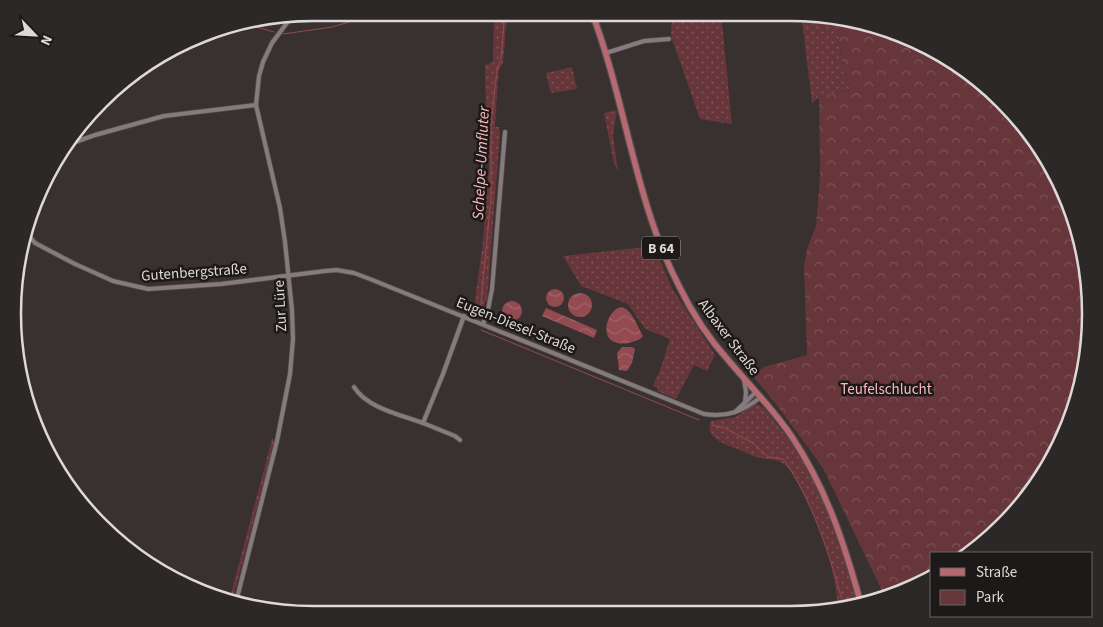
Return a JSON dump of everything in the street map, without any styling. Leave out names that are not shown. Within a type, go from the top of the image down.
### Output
[{"type":"main road","name":"Albaxer Straße","points":[[595,21],[606,52],[646,205],[664,255],[696,317],[717,346],[791,436],[820,485],[838,528],[859,597]]},
{"type":"street","name":"Zur Lüre","points":[[238,596],[277,441],[290,374],[293,339],[290,275],[280,208],[256,105],[259,76],[263,62],[272,43],[287,23]]},
{"type":"street","points":[[606,52],[644,40],[669,39]]},
{"type":"street","points":[[78,141],[164,116],[256,105]]},
{"type":"street","points":[[483,324],[492,289],[505,132]]},
{"type":"street","name":"Gutenbergstraße","points":[[31,238],[35,242],[75,264],[113,281],[148,289],[220,284],[290,275]]},
{"type":"street","name":"Eugen-Diesel-Straße","points":[[290,275],[337,270],[354,273],[704,414],[717,416],[731,415]]},
{"type":"street","points":[[423,423],[464,316]]},
{"type":"street","points":[[743,378],[746,392],[745,403]]},
{"type":"street","points":[[354,387],[359,394],[378,406],[455,436],[460,440]]},
{"type":"street","points":[[731,415],[741,411],[758,394]]},
{"type":"street","points":[[731,415],[758,394]]},
{"type":"green space","points":[[494,21],[507,21],[503,63],[499,70],[498,80],[495,127],[499,127],[500,134],[487,301],[485,302],[483,313],[478,314],[474,308],[483,241],[489,167],[486,130],[485,65],[493,62]]},
{"type":"green space","points":[[672,21],[722,21],[732,124],[700,119],[671,36]]},
{"type":"green space","points":[[802,22],[838,26],[842,67],[851,89],[819,97],[812,103]]},
{"type":"green space","name":"Teufelschlucht","points":[[838,26],[865,31],[919,51],[952,71],[996,107],[1032,151],[1052,184],[1072,238],[1081,294],[1081,333],[1072,389],[1060,425],[1043,460],[1009,506],[982,533],[957,552],[930,552],[930,570],[901,584],[882,590],[823,468],[752,375],[764,367],[807,355],[804,266],[807,249],[816,226],[820,176],[819,97],[851,89],[842,67]]},
{"type":"green space","points":[[572,67],[577,89],[552,93],[546,73]]},
{"type":"green space","points":[[617,110],[613,135],[618,170],[614,164],[604,113]]},
{"type":"green space","points":[[654,246],[672,288],[715,355],[707,371],[694,365],[676,399],[657,391],[658,388],[653,386],[670,339],[645,329],[628,304],[581,286],[563,256]]},
{"type":"green space","points":[[756,404],[762,406],[790,442],[816,486],[826,508],[855,598],[837,602],[831,562],[816,519],[795,477],[788,468],[779,461],[756,457],[725,444],[711,433],[711,421],[735,417]]},
{"type":"green space","points":[[272,439],[275,440],[234,595],[231,594]]},
{"type":"water","points":[[555,289],[561,292],[564,298],[561,304],[555,307],[549,304],[546,298],[549,292]]},
{"type":"water","points":[[575,293],[585,293],[592,300],[592,310],[585,317],[575,317],[568,310],[568,300]]},
{"type":"water","points":[[512,301],[519,304],[522,311],[519,318],[512,321],[505,318],[502,311],[505,304]]},
{"type":"water","points":[[622,307],[632,315],[643,336],[629,343],[618,343],[611,340],[607,335],[606,328],[611,314],[616,309]]},
{"type":"water","points":[[546,308],[597,330],[594,338],[542,316]]},
{"type":"water","points":[[622,347],[632,347],[635,349],[632,363],[627,371],[619,370],[617,353]]},
{"type":"waterway","points":[[283,34],[332,27],[353,21]]},
{"type":"waterway","name":"Schelpe-Umfluter","points":[[480,314],[491,197],[491,124],[497,69],[501,59],[504,21]]},
{"type":"waterway","points":[[256,27],[274,32]]},
{"type":"waterway","name":"Schelpe-Umfluter","points":[[481,330],[699,420]]},
{"type":"waterway","name":"Schelpe-Umfluter","points":[[712,425],[725,428],[753,443],[768,457],[783,459],[786,462],[814,515],[842,601]]}]
